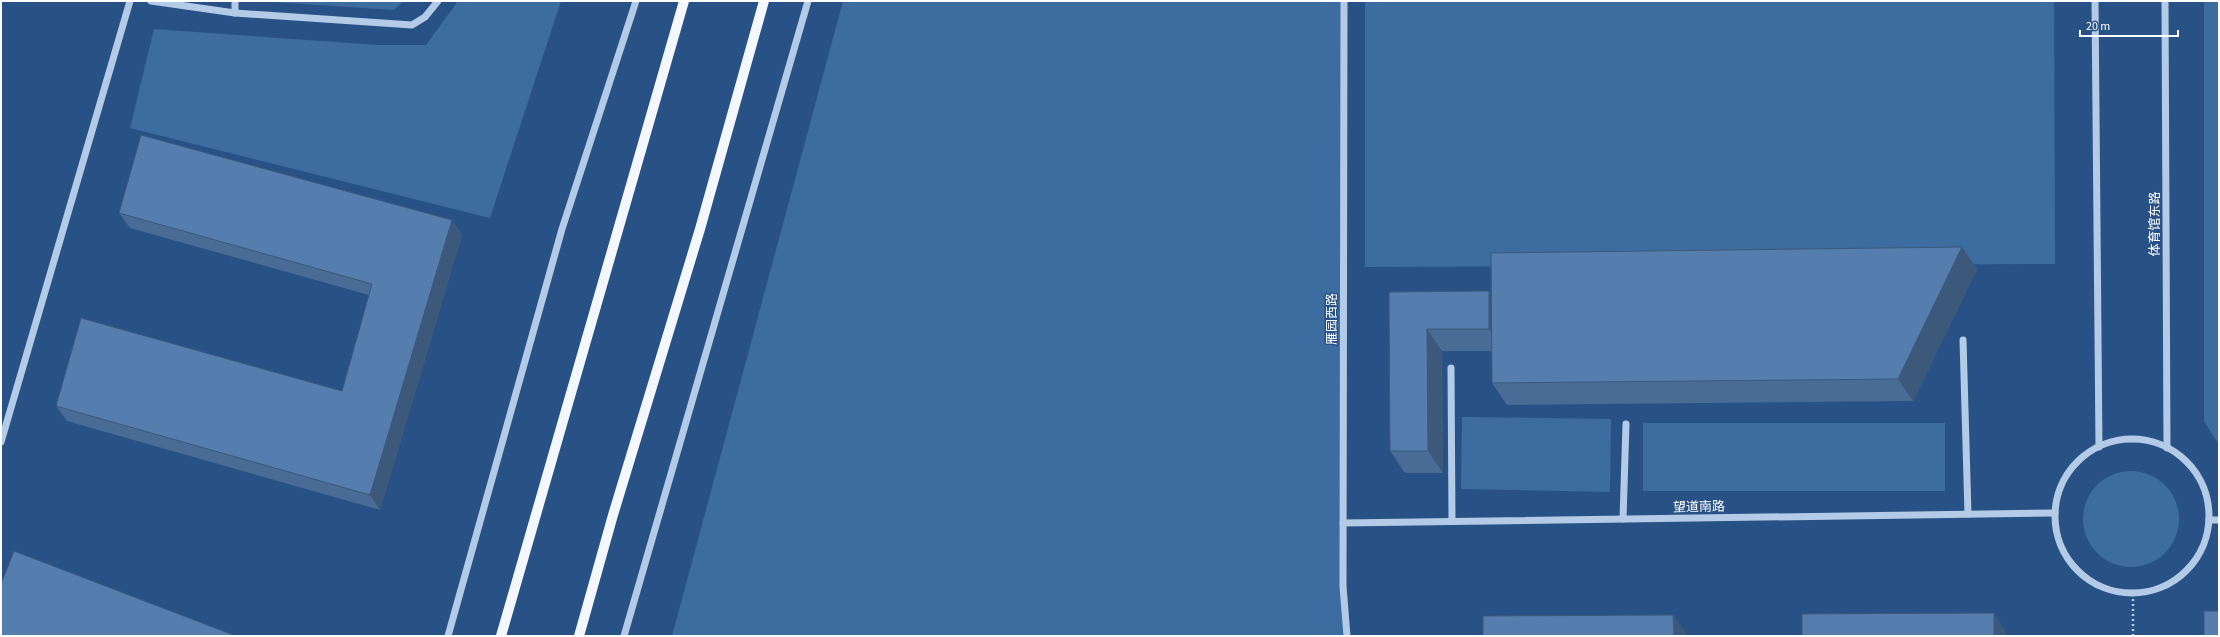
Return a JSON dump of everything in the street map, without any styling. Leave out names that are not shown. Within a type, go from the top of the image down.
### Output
[{"type":"main road","points":[[501,636],[684,1]]},
{"type":"main road","points":[[579,636],[613,515],[700,229],[764,1]]},
{"type":"street","points":[[1,442],[130,1]]},
{"type":"street","points":[[151,1],[235,13],[412,25],[425,17],[438,1]]},
{"type":"street","points":[[235,1],[235,13]]},
{"type":"street","points":[[448,636],[562,229],[636,1]]},
{"type":"street","points":[[624,636],[808,1]]},
{"type":"street","name":"雁园西路","points":[[1344,1],[1343,586],[1347,636]]},
{"type":"street","points":[[2095,1],[2099,447]]},
{"type":"street","name":"体育馆东路","points":[[2165,1],[2167,448]]},
{"type":"street","points":[[1963,340],[1968,514]]},
{"type":"street","points":[[1451,368],[1452,521]]},
{"type":"street","points":[[1623,519],[1626,424]]},
{"type":"street","points":[[2136,439],[2154,442],[2167,448],[2181,456],[2197,474],[2207,496],[2209,520],[2204,544],[2184,573],[2163,587],[2133,593],[2101,586],[2079,571],[2064,550],[2056,525],[2055,513],[2061,486],[2068,474],[2086,455],[2110,442],[2136,439]]},
{"type":"street","name":"望道南路","points":[[1343,523],[2055,513]]},
{"type":"street","points":[[2209,520],[2219,520]]},
{"type":"path","points":[[2133,593],[2133,636]]},
{"type":"shaded area","points":[[258,1],[404,1],[394,10]]},
{"type":"shaded area","points":[[458,1],[561,1],[490,218],[130,128],[154,29],[378,45],[426,45]]},
{"type":"shaded area","points":[[843,1],[1344,1],[1343,586],[1347,636],[672,636]]},
{"type":"shaded area","points":[[1365,1],[2054,1],[2055,264],[1365,267]]},
{"type":"shaded area","points":[[2204,1],[2219,1],[2219,445],[2204,421]]},
{"type":"shaded area","points":[[1462,417],[1611,419],[1610,492],[1461,489]]},
{"type":"shaded area","points":[[1643,423],[1945,423],[1945,491],[1643,491]]},
{"type":"shaded area","points":[[2131,471],[2149,474],[2165,485],[2176,501],[2179,519],[2176,537],[2165,553],[2149,564],[2131,567],[2113,564],[2097,553],[2086,537],[2083,519],[2086,501],[2097,485],[2113,474]]},
{"type":"building","points":[[141,135],[452,220],[370,495],[56,406],[81,318],[342,391],[372,284],[119,213]]},
{"type":"building","points":[[1962,247],[1898,379],[1492,383],[1491,253]]},
{"type":"building","points":[[1489,291],[1489,329],[1427,329],[1428,451],[1390,451],[1389,292]]},
{"type":"building","points":[[14,551],[236,636],[1,636],[1,584]]},
{"type":"building","points":[[2204,611],[2219,611],[2219,636],[2204,636]]},
{"type":"building","points":[[1994,613],[1994,636],[1802,636],[1802,614]]},
{"type":"building","points":[[1673,615],[1674,636],[1483,636],[1483,616]]}]
